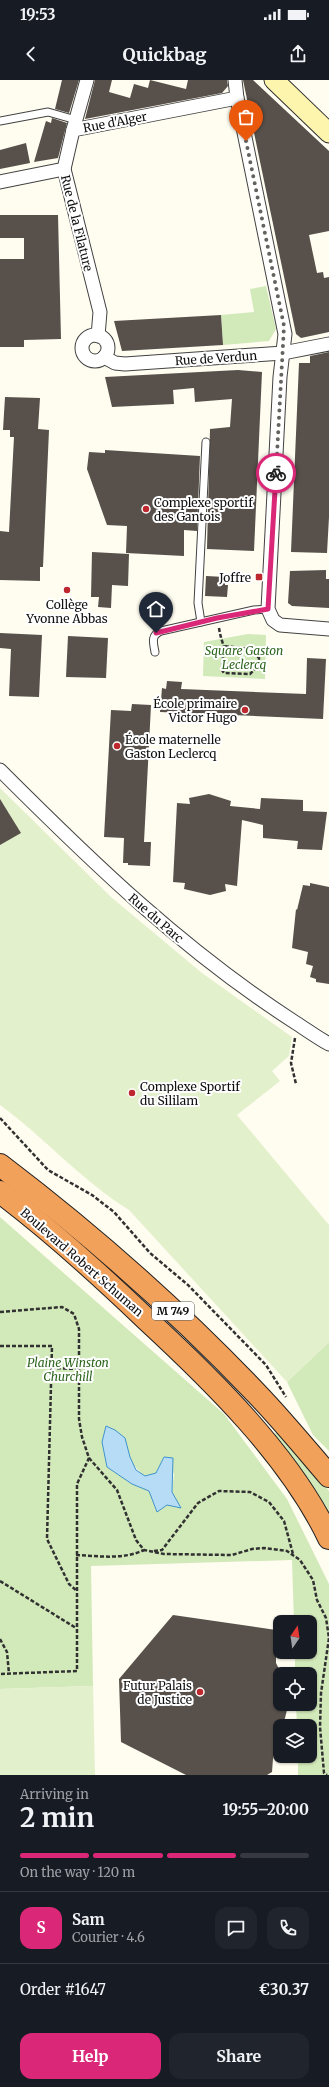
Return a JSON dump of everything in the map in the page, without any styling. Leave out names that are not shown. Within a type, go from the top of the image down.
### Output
[{"type":"highway","points":[[0,1150],[62,1202],[95,1233],[132,1274]]},
{"type":"highway","name":"Boulevard Robert Schuman","points":[[0,1165],[80,1229],[132,1274],[239,1375],[329,1476]]},
{"type":"highway","name":"Boulevard Robert Schuman","points":[[0,1192],[70,1249],[194,1364],[237,1409],[281,1463],[312,1508],[329,1538]]},
{"type":"highway","points":[[0,1205],[70,1249]]},
{"type":"street","points":[[74,125],[87,80]]},
{"type":"street","points":[[235,80],[237,98],[284,326],[268,609],[273,620],[280,624],[329,628]]},
{"type":"street","points":[[274,80],[329,133]]},
{"type":"street","name":"Rue d'Alger","points":[[64,169],[74,125],[237,98]]},
{"type":"street","points":[[0,182],[64,169]]},
{"type":"street","name":"Rue de la Filature","points":[[64,169],[101,316],[98,336]]},
{"type":"street","points":[[92,336],[98,336],[104,340],[107,345],[108,350],[104,357],[99,361],[87,359],[82,350],[82,344],[86,339],[92,336]]},
{"type":"street","name":"Rue de Verdun","points":[[104,357],[115,363],[125,364],[283,353],[329,344]]},
{"type":"street","name":"Rue du Parc","points":[[0,770],[81,852],[202,958],[252,994],[329,1044]]},
{"type":"lane","points":[[0,121],[48,112],[74,125]]},
{"type":"lane","points":[[201,622],[198,604],[206,442]]},
{"type":"lane","points":[[155,652],[153,639],[156,633],[217,618],[268,609]]},
{"type":"path","points":[[217,618],[223,646],[222,670],[224,673],[250,674],[258,666],[259,658],[251,649],[223,646]]},
{"type":"path","points":[[296,1084],[291,1063],[297,1023]]},
{"type":"path","points":[[0,1118],[44,1166],[107,1206],[155,1258],[188,1285],[266,1365],[290,1404]]},
{"type":"path","points":[[0,1312],[62,1307],[74,1314],[79,1329],[79,1419],[82,1436],[89,1458],[117,1490],[136,1540],[144,1550]]},
{"type":"path","points":[[0,1346],[52,1346],[47,1540],[69,1584],[77,1592]]},
{"type":"path","points":[[51,1368],[79,1369]]},
{"type":"path","points":[[0,1674],[77,1671],[77,1484],[89,1458]]},
{"type":"path","points":[[149,1551],[162,1550],[198,1502],[219,1491],[250,1492],[269,1502],[284,1521],[293,1555]]},
{"type":"path","points":[[76,1556],[121,1557],[134,1555],[144,1550],[164,1554],[232,1555],[252,1549],[264,1548],[287,1551],[300,1560],[313,1580],[317,1600],[326,1618],[329,1638],[321,1693],[320,1727],[324,1773],[327,1775]]},
{"type":"path","points":[[0,1581],[77,1628]]},
{"type":"path","points":[[0,1639],[7,1652],[8,1674]]},
{"type":"green space","points":[[266,286],[276,329],[269,341],[223,345],[221,315],[254,312],[250,289]]},
{"type":"green space","name":"Square Gaston Leclercq","points":[[248,634],[266,635],[265,679],[203,676],[204,642]]},
{"type":"green space","name":"Complexe Sportif du Sililam","points":[[0,788],[111,897],[202,973],[292,1037],[289,1056],[272,1071],[280,1081],[237,1115],[329,1225],[329,1342],[287,1382],[129,1210],[95,1186],[0,1105]]},
{"type":"green space","name":"Plaine Winston Churchill","points":[[0,1217],[224,1414],[287,1499],[329,1584],[329,1775],[298,1775],[298,1763],[317,1763],[317,1719],[297,1719],[296,1711],[317,1711],[317,1667],[295,1667],[295,1659],[317,1659],[317,1615],[294,1615],[292,1560],[91,1566],[93,1686],[0,1689]],"holes":[[[102,1442],[126,1442],[128,1452],[134,1465],[145,1476],[156,1473],[164,1457],[174,1474],[172,1492],[181,1508],[167,1505],[157,1512],[149,1491],[132,1484],[107,1467]]]},
{"type":"green space","points":[[329,1342],[329,1451],[313,1435],[287,1382]]},
{"type":"green space","points":[[280,1430],[329,1491],[329,1520],[271,1436]]},
{"type":"green space","points":[[93,1686],[95,1775],[0,1775],[0,1689]]},
{"type":"water","points":[[106,1426],[115,1430],[125,1438],[130,1457],[136,1470],[145,1476],[156,1473],[164,1457],[173,1458],[172,1492],[181,1508],[167,1505],[157,1512],[149,1491],[132,1484],[107,1467],[102,1442]]},
{"type":"building","points":[[62,80],[79,80],[69,113],[55,109]]},
{"type":"building","points":[[95,80],[112,80],[109,92],[130,98],[134,84],[148,88],[150,80],[186,89],[188,80],[227,80],[228,86],[222,93],[85,119]]},
{"type":"building","points":[[243,80],[253,80],[329,151],[329,231],[309,235],[317,273],[323,272],[324,278],[329,277],[329,332],[301,338],[296,334]]},
{"type":"building","points":[[52,118],[67,123],[58,158],[34,162],[46,121],[51,123]]},
{"type":"building","points":[[26,143],[30,163],[0,169],[0,150]]},
{"type":"building","points":[[0,215],[58,215],[61,339],[24,340],[24,347],[0,347],[0,259],[24,259],[24,238],[0,238]]},
{"type":"building","points":[[221,315],[223,345],[122,351],[114,321]]},
{"type":"building","points":[[329,352],[329,517],[327,553],[291,552],[299,363],[310,363],[310,356]]},
{"type":"building","points":[[238,370],[262,372],[254,551],[207,549],[210,429],[230,427],[232,399],[195,402],[194,388],[173,390],[174,404],[112,407],[105,377]]},
{"type":"building","points":[[5,397],[40,398],[38,429],[49,430],[43,567],[40,567],[40,581],[0,580],[0,531],[9,532],[14,437],[10,437],[10,430],[3,430]]},
{"type":"building","name":"Complexe sportif des Gantois","points":[[105,450],[200,456],[197,531],[184,530],[184,556],[126,553],[127,526],[107,525],[87,469],[89,452],[105,453]]},
{"type":"building","points":[[92,552],[129,554],[128,586],[112,585],[111,608],[98,607],[99,597],[91,597]]},
{"type":"building","points":[[326,570],[326,579],[329,579],[329,608],[292,606],[288,603],[290,571]]},
{"type":"building","points":[[206,576],[225,577],[225,585],[228,585],[227,597],[205,596]]},
{"type":"building","points":[[0,633],[42,635],[39,697],[9,696],[11,649],[0,648]]},
{"type":"building","points":[[68,636],[108,638],[106,678],[66,677]]},
{"type":"building","points":[[307,658],[326,659],[323,719],[160,712],[162,688],[166,689],[167,681],[182,682],[181,689],[306,694]]},
{"type":"building","points":[[132,704],[151,705],[144,842],[151,842],[150,866],[128,865],[128,863],[123,863],[124,838],[104,837],[111,710],[131,711]]},
{"type":"building","points":[[209,794],[231,801],[230,806],[260,809],[261,798],[303,800],[303,811],[327,812],[322,850],[297,849],[298,841],[263,838],[263,825],[242,820],[237,886],[225,884],[226,891],[210,895],[184,889],[185,883],[173,882],[177,803],[190,804],[189,798]]},
{"type":"building","points":[[0,799],[21,833],[0,845]]},
{"type":"building","points":[[310,883],[329,887],[329,984],[316,982],[316,979],[310,977],[313,966],[306,964],[308,952],[292,948],[296,909],[297,910],[303,885],[310,886]]},
{"type":"building","name":"Futur Palais de Justice","points":[[173,1615],[273,1630],[273,1659],[276,1659],[278,1667],[273,1667],[273,1711],[287,1711],[285,1719],[273,1719],[272,1772],[267,1775],[186,1775],[121,1742],[119,1679]]},
{"type":"way so far","points":[[246,141],[284,326],[280,377],[276,473]]},
{"type":"place","name":"Complexe sportif des Gantois","points":[[146,509]]},
{"type":"place","name":"Joffre","points":[[259,577]]},
{"type":"place","name":"Collège Yvonne Abbas","points":[[67,590]]},
{"type":"place","name":"École primaire Victor Hugo","points":[[245,710]]},
{"type":"place","name":"École maternelle Gaston Leclercq","points":[[117,746]]},
{"type":"place","name":"Complexe Sportif du Sililam","points":[[132,1093]]},
{"type":"place","name":"Futur Palais de Justice","points":[[200,1692]]},
{"type":"route","points":[[156,633],[254,610],[268,609],[276,473]]}]
